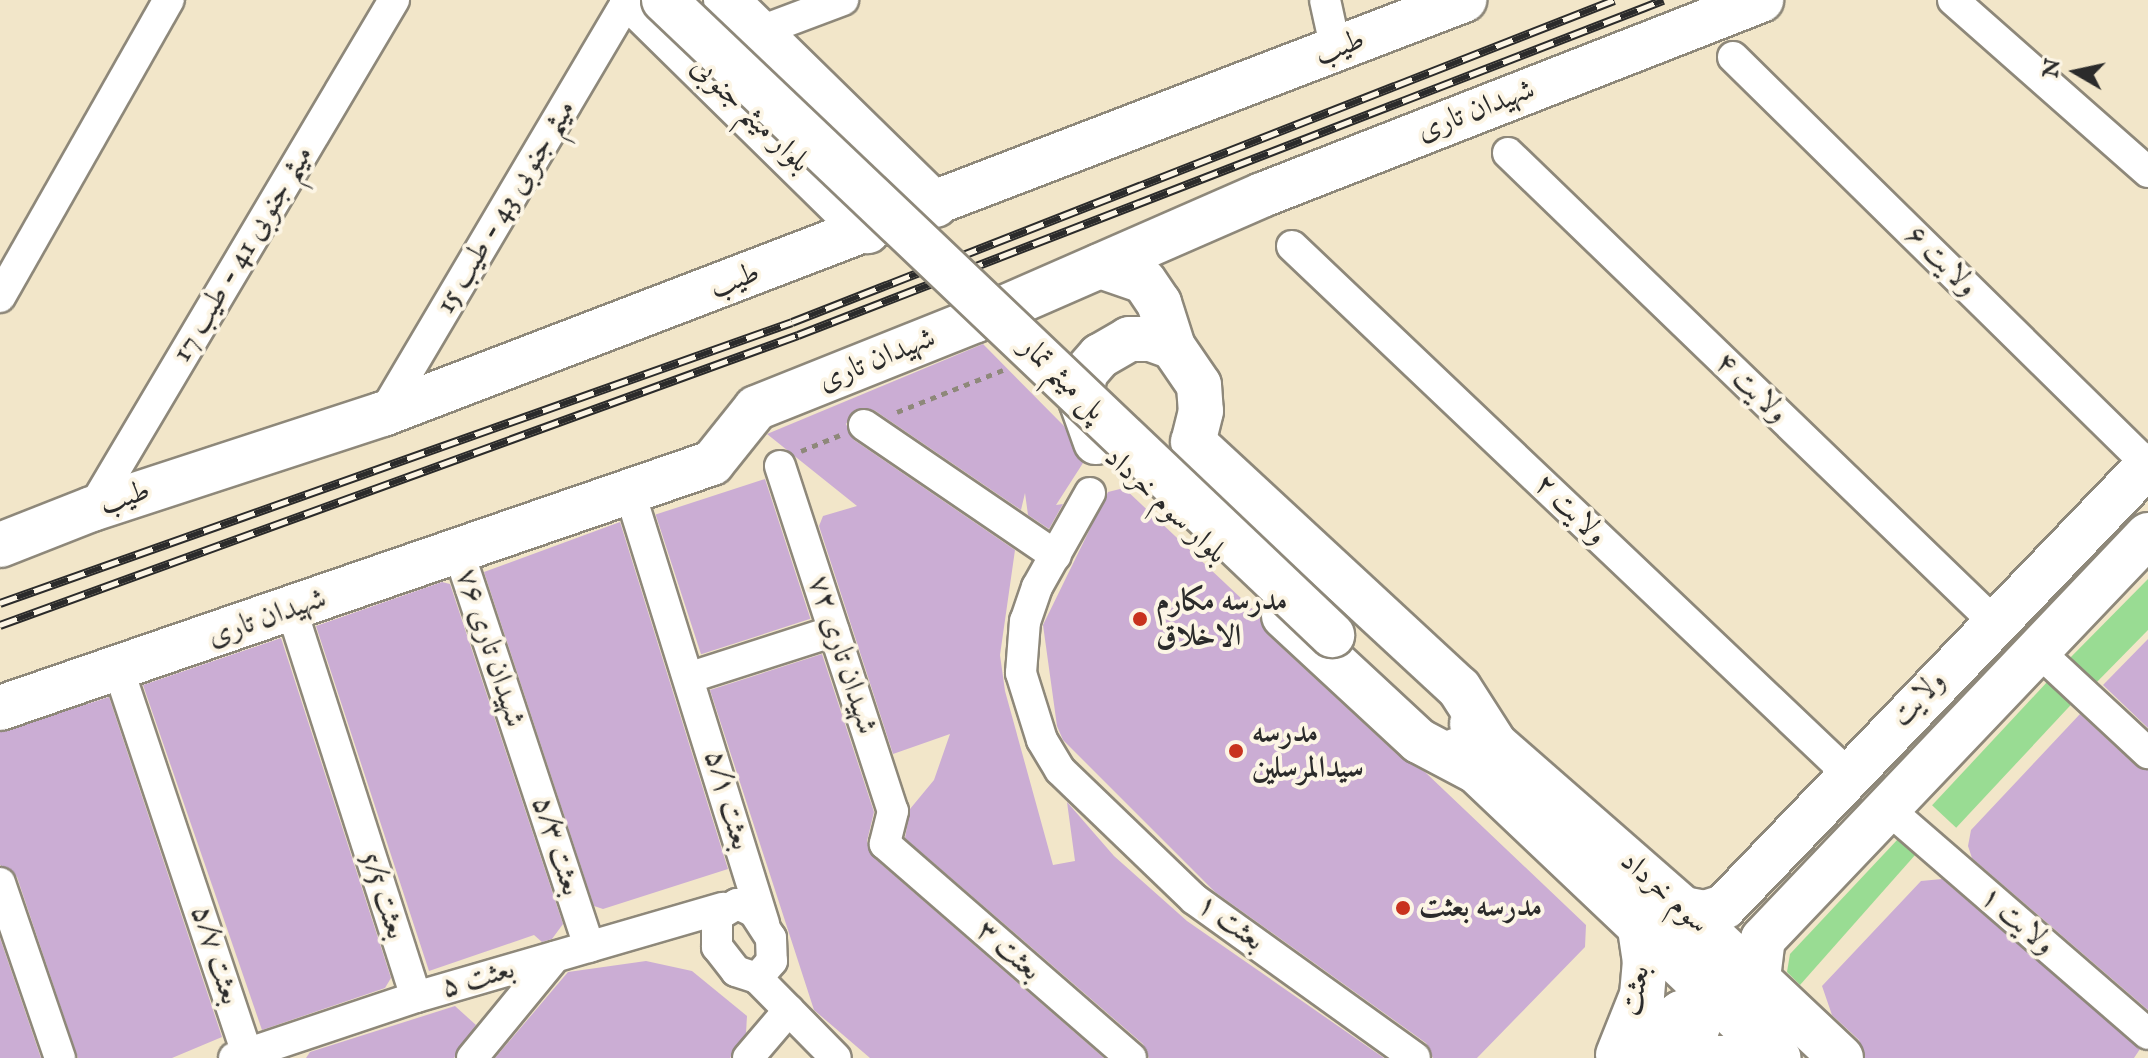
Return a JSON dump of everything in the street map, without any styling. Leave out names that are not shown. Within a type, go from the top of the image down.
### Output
[{"type":"main road","name":"بلوار میثم جنوبی","points":[[630,0],[804,166],[867,231]]},
{"type":"main road","name":"پل میثم تمار","points":[[664,0],[1478,751]]},
{"type":"main road","name":"پل میثم تمار","points":[[701,0],[1341,622]]},
{"type":"main road","points":[[726,0],[935,205]]},
{"type":"main road","name":"طیب","points":[[0,545],[92,509],[383,414],[1336,50],[1408,12],[1464,0]]},
{"type":"main road","name":"شهیدان تاری","points":[[0,708],[292,611],[712,463],[756,408],[976,320],[1189,227],[1761,0]]},
{"type":"main road","points":[[804,166],[820,172],[838,168],[851,155],[856,137],[851,120]]},
{"type":"main road","points":[[1159,303],[1169,261],[1189,227]]},
{"type":"main road","points":[[1100,266],[1144,281],[1159,303],[1179,354]]},
{"type":"main road","name":"بلوار سوم خرداد","points":[[976,320],[1096,442],[1419,741],[1478,751]]},
{"type":"main road","points":[[1096,442],[1081,400],[1085,373],[1100,356],[1129,339],[1151,339],[1179,354]]},
{"type":"main road","name":"بلوار سوم خرداد","points":[[1179,354],[1199,385],[1201,411],[1193,442],[1459,688],[1478,751],[1697,983]]},
{"type":"main road","name":"ولایت","points":[[1704,908],[1848,774],[2148,465]]},
{"type":"main road","name":"ولایت","points":[[1761,958],[1887,808],[2148,535]]},
{"type":"main road","name":"سوم خرداد","points":[[1478,751],[1704,908],[1745,938],[1761,958]]},
{"type":"main road","name":"بعثت","points":[[1618,1058],[1642,995],[1645,962],[1639,922]]},
{"type":"main road","points":[[1761,958],[1841,1058]]},
{"type":"main road","name":"سوم خرداد","points":[[1697,983],[1778,1058]]},
{"type":"main road","points":[[1618,1058],[1681,1013],[1694,1018],[1698,1026],[1694,1038],[1673,1058]]},
{"type":"main road","points":[[1706,1058],[1762,1058]]},
{"type":"street","points":[[0,297],[169,0]]},
{"type":"street","name":"میثم جنوبی 41 - طیب 17","points":[[92,509],[394,0]]},
{"type":"street","name":"میثم جنوبی 43 - طیب 15","points":[[383,414],[630,0]]},
{"type":"street","points":[[758,32],[843,0]]},
{"type":"street","points":[[1325,0],[1336,50]]},
{"type":"street","points":[[1953,0],[2148,172]]},
{"type":"street","name":"ولایت ۶","points":[[1733,57],[2148,465]]},
{"type":"street","name":"ولایت ۴","points":[[1508,153],[1994,622]]},
{"type":"street","name":"ولایت ۲","points":[[1292,246],[1848,774]]},
{"type":"street","points":[[864,425],[1056,556]]},
{"type":"street","name":"شهیدان تاری ۷۲","points":[[780,466],[893,811],[885,844]]},
{"type":"street","name":"بعثت ۵/۱","points":[[630,493],[691,677],[764,924]]},
{"type":"street","name":"بعثت ۱","points":[[1090,493],[1025,621],[1021,673],[1031,718],[1060,770],[1194,899],[1415,1058]]},
{"type":"street","name":"شهیدان تاری ۷۶","points":[[458,550],[522,746]]},
{"type":"street","name":"بعثت 5/5","points":[[292,611],[416,997]]},
{"type":"street","points":[[691,677],[834,631]]},
{"type":"street","points":[[2036,649],[2148,753]]},
{"type":"street","name":"بعثت ۵/۷","points":[[118,668],[183,857],[241,1056]]},
{"type":"street","name":"بعثت ۵/۳","points":[[522,746],[589,947]]},
{"type":"street","name":"ولایت ۱","points":[[1887,808],[2148,1034]]},
{"type":"street","name":"بعثت ۳","points":[[885,844],[1131,1058]]},
{"type":"street","points":[[5,897],[60,1058]]},
{"type":"street","points":[[757,978],[772,961],[764,924],[744,905],[723,908],[714,931],[722,956],[736,971],[757,978],[836,1058]]},
{"type":"street","name":"بعثت ۵","points":[[241,1056],[416,997],[723,908]]},
{"type":"street","points":[[472,1058],[555,957]]},
{"type":"street","points":[[748,1058],[789,1010]]},
{"type":"green space","points":[[2148,579],[2148,630],[2092,687],[2066,662]]},
{"type":"green space","points":[[2048,681],[2072,704],[1956,828],[1932,805]]},
{"type":"green space","points":[[1898,839],[1916,854],[1800,985],[1787,972],[1790,954]]},
{"type":"building","points":[[983,344],[1064,426],[1083,463],[1056,505],[1063,504],[1049,529],[1028,515],[1025,493],[1021,510],[874,410],[856,409],[846,424],[854,440],[1015,550],[1000,655],[1005,691],[1053,865],[1075,861],[1067,802],[1114,856],[1187,921],[1384,1058],[1149,1058],[1143,1044],[905,838],[910,809],[934,780],[950,734],[893,754],[819,526],[823,516],[857,506],[767,434]]},
{"type":"building","points":[[765,479],[810,619],[701,654],[656,515]]},
{"type":"building","points":[[1124,488],[1260,616],[1267,634],[1402,759],[1425,772],[1586,925],[1585,947],[1477,1058],[1433,1058],[1426,1043],[1215,892],[1063,740],[1057,726],[1043,625],[1108,492]]},
{"type":"building","points":[[620,522],[728,869],[603,909],[594,906],[484,572]]},
{"type":"building","points":[[442,582],[450,584],[563,924],[552,939],[542,942],[534,935],[429,971],[316,626]]},
{"type":"building","points":[[281,638],[391,978],[385,988],[262,1030],[143,685]]},
{"type":"building","points":[[2148,639],[2148,728],[2103,685]]},
{"type":"building","points":[[822,654],[874,812],[867,841],[873,857],[1104,1058],[870,1058],[814,1010],[710,690]]},
{"type":"building","points":[[109,697],[222,1037],[172,1058],[78,1058],[17,877],[0,865],[0,732]]},
{"type":"building","points":[[2080,714],[2136,766],[2148,770],[2148,1010],[1972,858],[1968,846],[1971,830]]},
{"type":"building","points":[[1942,879],[2140,1049],[2134,1058],[1865,1058],[1859,1040],[1832,1015],[1822,986],[1921,881]]},
{"type":"building","points":[[0,938],[41,1058],[0,1058]]},
{"type":"building","points":[[646,961],[692,971],[747,1016],[746,1033],[730,1058],[495,1058],[568,972]]},
{"type":"building","points":[[455,1006],[476,1025],[454,1058],[306,1058],[310,1052]]},
{"type":"railway","points":[[0,603],[792,322],[1614,0]]},
{"type":"railway","points":[[0,625],[798,335],[1663,0]]},
{"type":"place","name":"مدرسه مکارم الاخلاق","points":[[1140,619]]},
{"type":"place","name":"مدرسه سیدالمرسلین","points":[[1236,751]]},
{"type":"place","name":"مدرسه بعثت","points":[[1403,908]]}]
